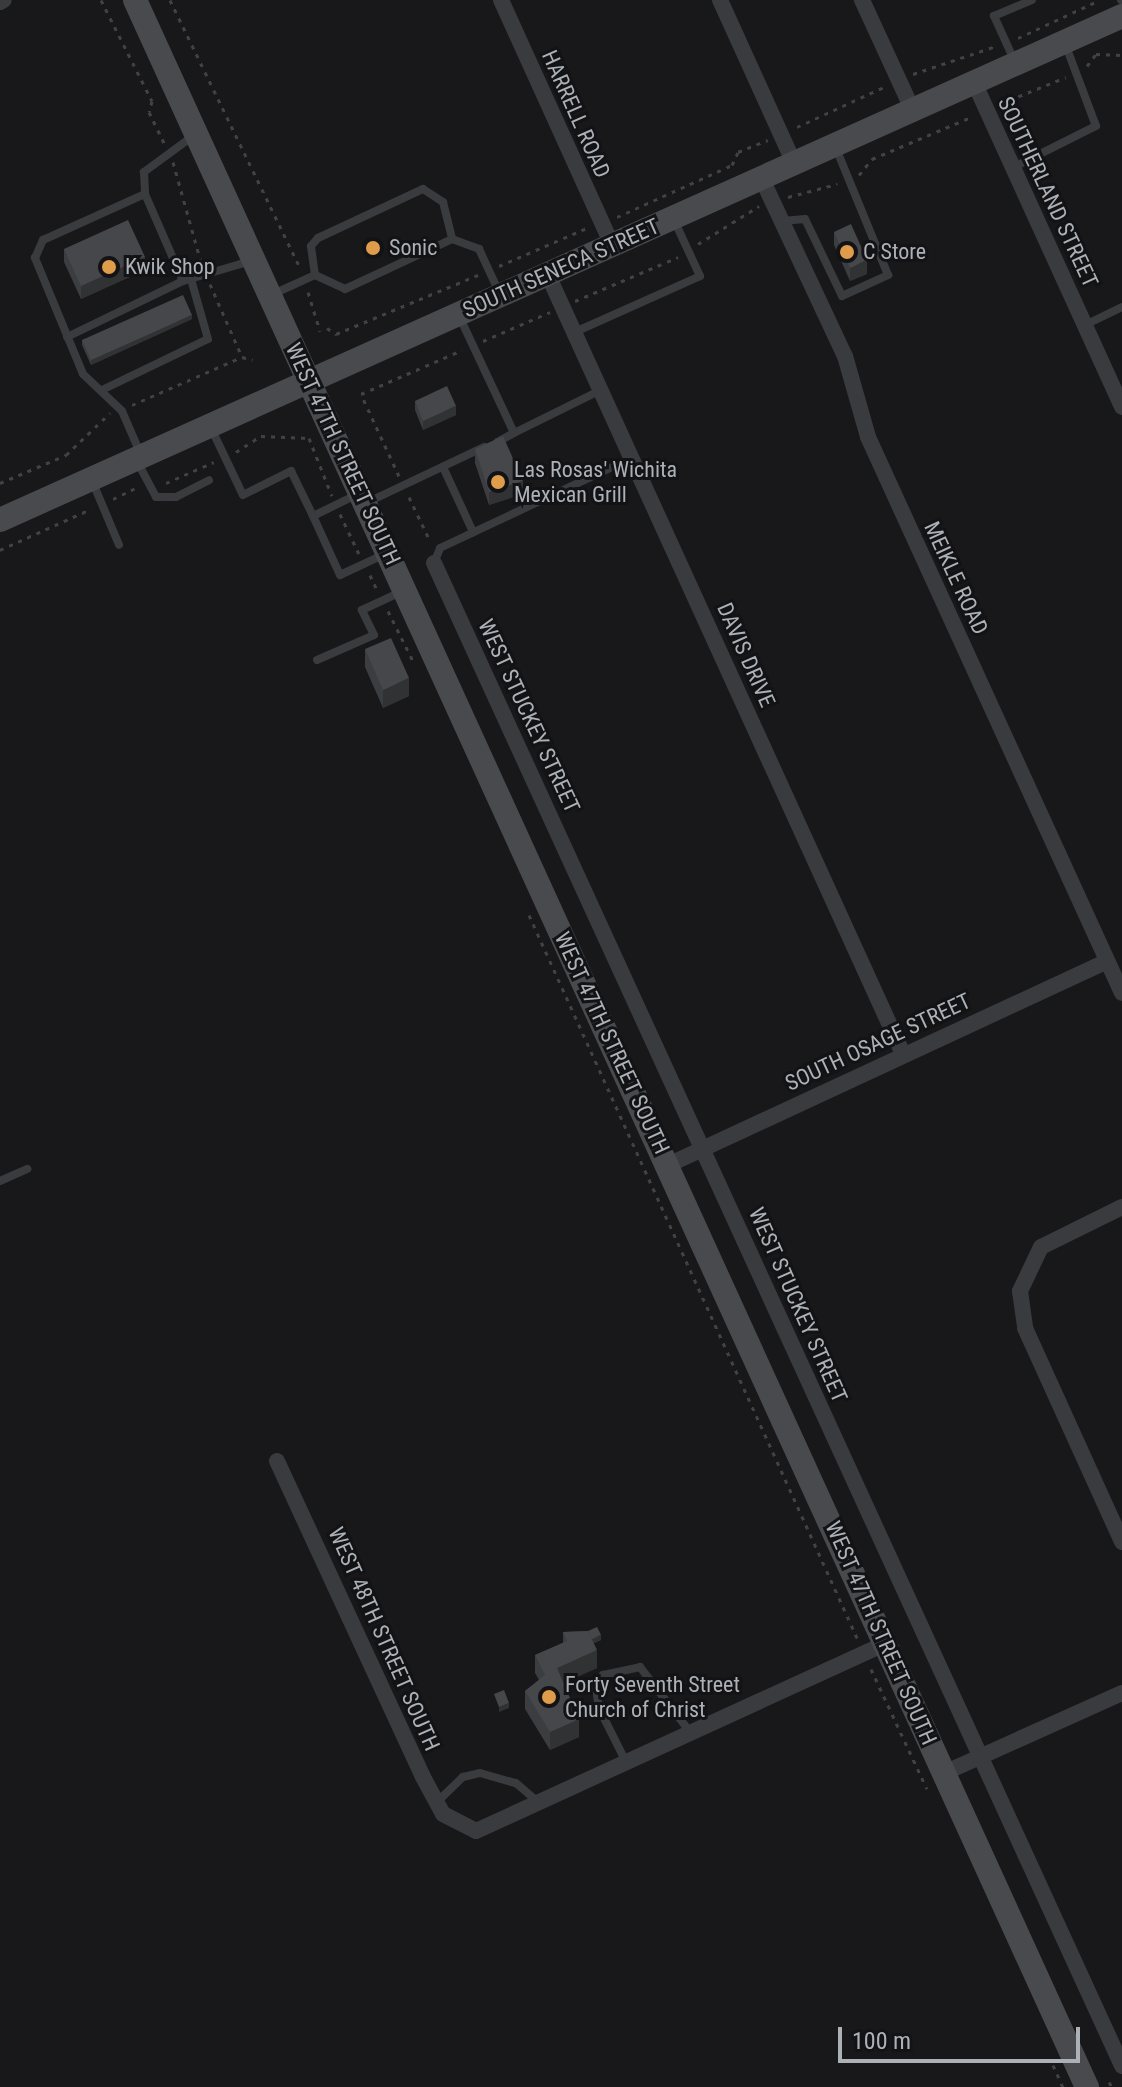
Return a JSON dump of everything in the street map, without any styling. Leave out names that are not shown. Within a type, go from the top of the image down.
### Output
[{"type":"street","name":"WEST 47TH STREET SOUTH","points":[[135,0],[668,1165],[875,1648],[944,1773],[1103,2085]]},
{"type":"street","name":"HARRELL ROAD","points":[[501,0],[612,245]]},
{"type":"street","points":[[720,0],[794,163]]},
{"type":"street","points":[[862,0],[913,111]]},
{"type":"street","name":"SOUTH SENECA STREET","points":[[0,520],[673,218],[766,188],[794,163],[974,82],[1010,53],[1064,42],[1122,16]]},
{"type":"street","name":"SOUTHERLAND STREET","points":[[974,82],[1122,407]]},
{"type":"street","name":"MEIKLE ROAD","points":[[766,188],[845,356],[870,442],[1122,993]]},
{"type":"street","name":"DAVIS DRIVE","points":[[548,275],[903,1054]]},
{"type":"street","name":"WEST STUCKEY STREET","points":[[434,563],[1122,2066]]},
{"type":"street","name":"SOUTH OSAGE STREET","points":[[668,1165],[1107,961]]},
{"type":"street","points":[[1122,1207],[1041,1247],[1024,1272],[1025,1328],[1122,1542]]},
{"type":"street","name":"WEST 48TH STREET SOUTH","points":[[277,1461],[437,1802],[462,1827],[476,1831],[539,1802]]},
{"type":"street","points":[[539,1802],[875,1648]]},
{"type":"street","points":[[944,1773],[1122,1693]]},
{"type":"lane","points":[[1010,53],[994,16],[1032,0]]},
{"type":"lane","points":[[1012,168],[1096,126],[1078,71],[1064,42]]},
{"type":"lane","points":[[104,389],[208,339],[187,282],[145,194],[144,172],[167,150],[197,134]]},
{"type":"lane","points":[[781,221],[805,219],[842,296],[888,275],[834,145]]},
{"type":"lane","points":[[315,275],[311,246],[318,238],[423,189],[443,202],[452,239]]},
{"type":"lane","points":[[145,194],[43,240],[36,268],[83,374],[104,389],[156,497],[176,497],[209,480]]},
{"type":"lane","points":[[575,332],[700,276],[673,218]]},
{"type":"lane","points":[[270,295],[315,275],[345,289],[452,239],[479,249],[501,296]]},
{"type":"lane","points":[[67,337],[187,282],[208,278],[254,260]]},
{"type":"lane","points":[[1085,325],[1120,308],[1122,319]]},
{"type":"lane","points":[[459,315],[514,433]]},
{"type":"lane","points":[[313,516],[336,505],[404,485],[601,390]]},
{"type":"lane","points":[[210,426],[243,495],[291,471],[340,575],[388,553]]},
{"type":"lane","points":[[434,563],[434,552],[632,457]]},
{"type":"lane","points":[[443,467],[473,532]]},
{"type":"lane","points":[[92,478],[119,545]]},
{"type":"lane","points":[[317,660],[374,635],[362,610],[405,590]]},
{"type":"lane","points":[[0,1181],[27,1169]]},
{"type":"lane","points":[[626,1762],[595,1684],[625,1665],[658,1681],[690,1733]]},
{"type":"lane","points":[[437,1802],[463,1777],[480,1773],[516,1783],[539,1802]]},
{"type":"path","points":[[101,0],[152,101],[149,112],[167,150],[208,278],[242,357]]},
{"type":"path","points":[[170,0],[304,280],[320,331]]},
{"type":"path","points":[[327,328],[336,334],[602,223],[732,165],[738,152],[898,80],[1010,53],[1100,0]]},
{"type":"path","points":[[430,542],[361,394],[689,252],[766,188],[800,199],[850,179],[872,159],[1078,71],[1096,54],[1122,55]]},
{"type":"path","points":[[0,550],[149,483],[166,484],[225,457],[261,436],[309,438],[336,505],[414,664]]},
{"type":"path","points":[[528,910],[875,1648],[929,1792]]},
{"type":"path","points":[[1050,2059],[1063,2087]]},
{"type":"building","points":[[128,220],[145,257],[81,286],[64,249]]},
{"type":"building","points":[[851,224],[867,260],[850,268],[834,232]]},
{"type":"building","points":[[183,295],[192,315],[91,360],[82,340]]},
{"type":"building","points":[[447,386],[456,406],[423,421],[415,401]]},
{"type":"building","name":"Las Rosas' Wichita Mexican Grill","points":[[503,436],[523,481],[489,492],[475,449]]},
{"type":"building","points":[[391,638],[409,678],[383,690],[365,649]]},
{"type":"building","points":[[597,1627],[601,1635],[592,1639],[588,1631]]},
{"type":"building","points":[[588,1631],[597,1650],[557,1668],[579,1719],[550,1732],[525,1691],[545,1675],[535,1655],[567,1641],[563,1632]]},
{"type":"building","points":[[504,1690],[509,1703],[499,1707],[494,1694]]},
{"type":"place","name":"Sonic","points":[[373,248]]},
{"type":"place","name":"C Store","points":[[847,252]]},
{"type":"place","name":"Kwik Shop","points":[[109,267]]},
{"type":"place","name":"Las Rosas' Wichita Mexican Grill","points":[[498,482]]},
{"type":"place","name":"Forty Seventh Street Church of Christ","points":[[549,1697]]}]
